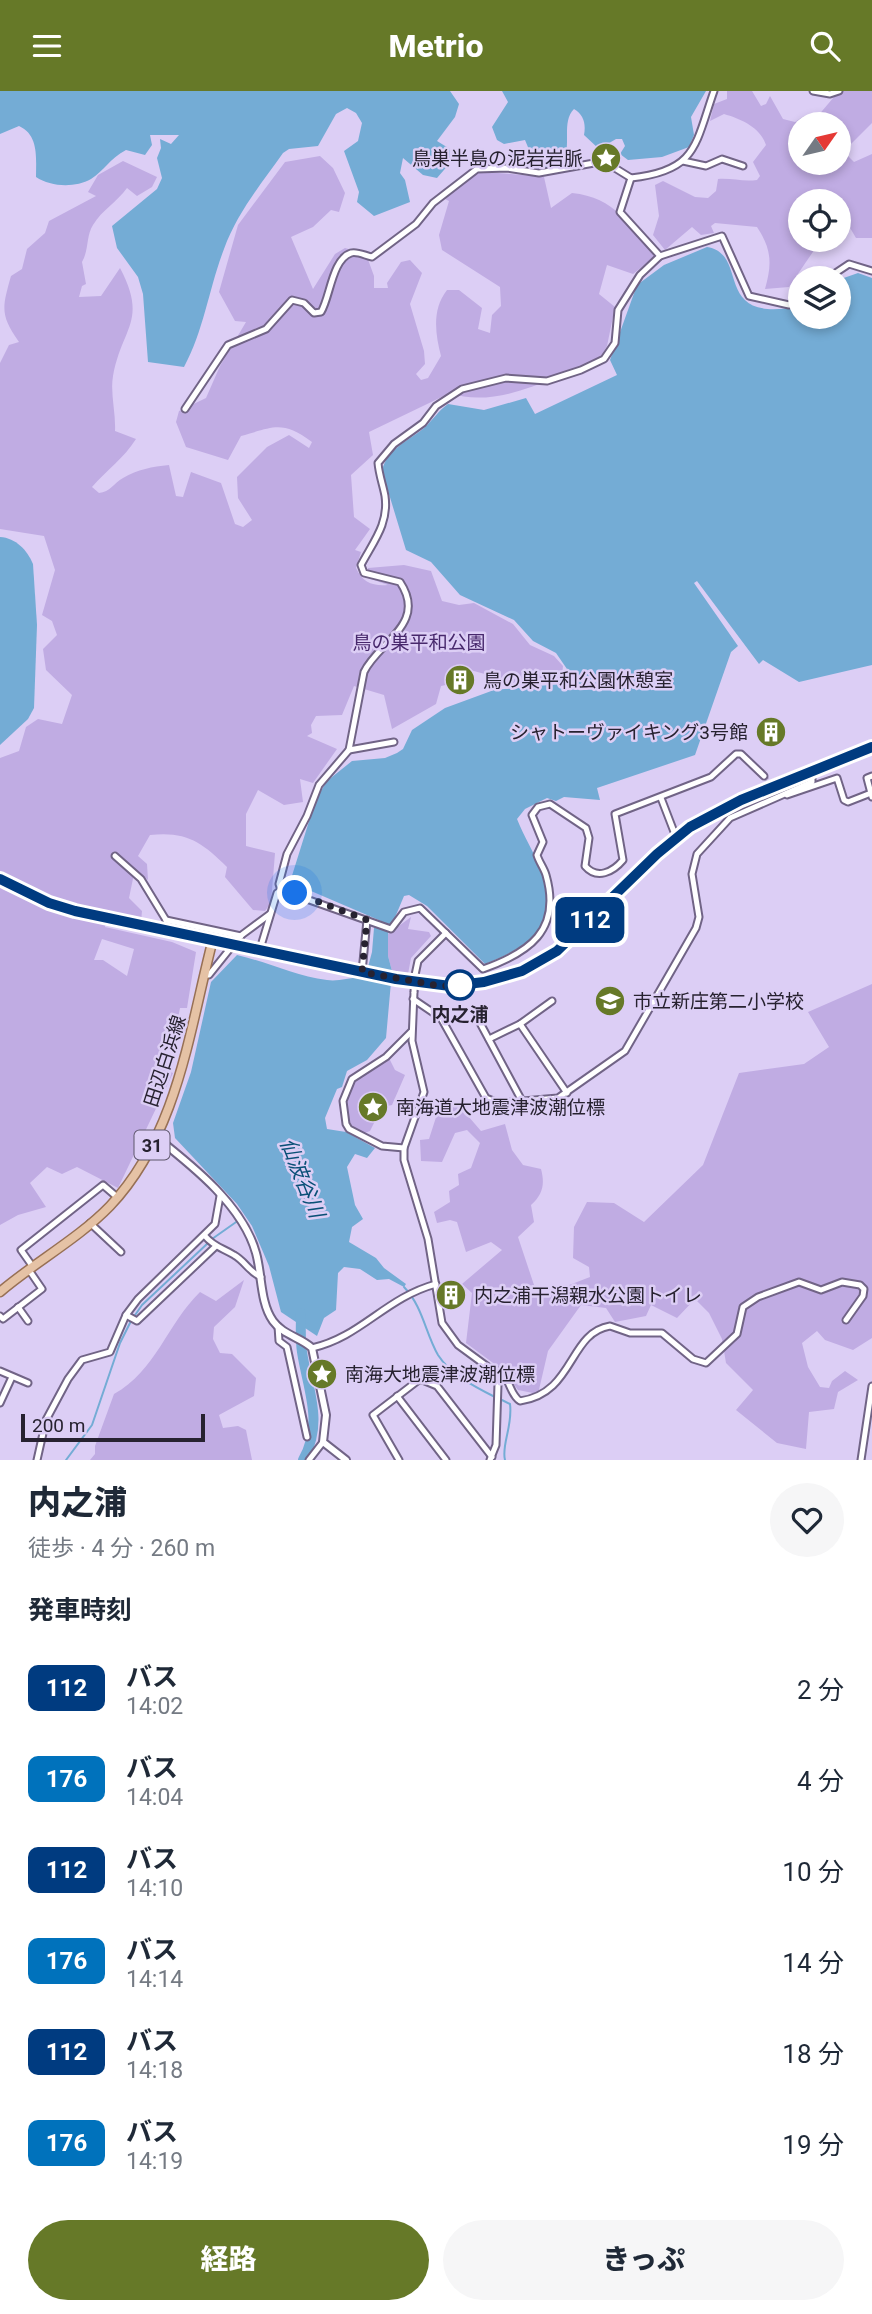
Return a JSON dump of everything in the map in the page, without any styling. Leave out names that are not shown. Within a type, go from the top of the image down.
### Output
[{"type":"main road","points":[[0,879],[49,903],[159,929],[396,979],[454,986],[502,978],[537,964],[568,941],[676,837],[720,810],[872,747]]},
{"type":"main road","name":"田辺白浜線","points":[[0,1292],[90,1223],[117,1197],[141,1165],[156,1137],[189,1047],[213,939]]},
{"type":"street","points":[[185,409],[228,345],[266,329],[278,319],[292,300],[304,303],[314,313],[321,312],[333,274],[347,255],[356,253],[372,257],[416,224],[433,203],[472,170],[494,167],[540,173],[593,163],[610,165],[631,178],[660,172],[683,161],[698,143],[715,91]]},
{"type":"street","points":[[813,91],[830,94],[839,91]]},
{"type":"street","points":[[683,161],[706,166],[722,159],[743,166]]},
{"type":"street","points":[[631,178],[621,212],[660,256]]},
{"type":"street","points":[[764,776],[741,754],[736,754],[714,775],[614,815],[623,860],[600,874],[594,874],[585,866],[589,838],[583,824],[550,804],[540,805],[532,815],[543,842],[537,855],[547,877],[549,903],[546,922],[539,935],[520,955],[483,969],[421,908],[404,912],[391,929],[282,890],[279,884],[287,854],[307,816],[319,785],[349,750],[364,672],[369,663],[393,641],[408,610],[409,600],[400,582],[373,577],[364,573],[361,565],[379,538],[384,522],[386,505],[379,463],[394,444],[423,423],[436,406],[462,389],[506,378],[547,381],[604,359],[615,343],[618,310],[640,275],[660,256],[722,236],[749,296],[788,305]]},
{"type":"street","points":[[846,266],[849,264],[872,271]]},
{"type":"street","points":[[349,750],[394,742]]},
{"type":"street","points":[[413,999],[440,1019],[486,1098],[498,1103],[558,1098],[567,1093],[616,1059],[634,1040],[674,962],[691,939],[699,916],[692,874],[698,854],[730,818],[812,782],[812,771]]},
{"type":"street","points":[[779,795],[794,795],[837,778],[844,800],[848,802],[871,795],[867,778],[872,776]]},
{"type":"street","points":[[662,798],[676,837]]},
{"type":"street","points":[[115,856],[141,879],[166,920]]},
{"type":"street","points":[[159,929],[160,921],[166,920],[240,937],[270,914],[282,890]]},
{"type":"street","points":[[260,949],[264,931],[270,924],[270,914]]},
{"type":"street","points":[[364,972],[367,920]]},
{"type":"street","points":[[446,933],[418,961],[415,975],[411,1031],[424,1092],[404,1148],[405,1168],[422,1218],[442,1323],[450,1336],[493,1374],[499,1389],[496,1445],[491,1458]]},
{"type":"street","points":[[205,975],[209,975],[229,950]]},
{"type":"street","points":[[489,1039],[520,1024],[552,1001]]},
{"type":"street","points":[[479,1021],[522,1101]]},
{"type":"street","points":[[520,1024],[567,1093]]},
{"type":"street","points":[[404,1148],[382,1146],[349,1129],[343,1101],[352,1079],[386,1057],[411,1031]]},
{"type":"street","points":[[156,1137],[180,1156],[232,1209],[251,1237],[267,1309],[279,1327],[310,1346],[341,1340],[401,1297],[436,1284]]},
{"type":"street","points":[[0,1316],[3,1319],[43,1289],[22,1250],[103,1185],[117,1197]]},
{"type":"street","points":[[37,1460],[51,1408],[68,1378],[82,1360],[110,1352],[144,1293],[206,1238],[215,1224],[220,1196]]},
{"type":"street","points":[[90,1223],[121,1252]]},
{"type":"street","points":[[206,1238],[214,1245],[236,1255],[251,1272],[261,1277]]},
{"type":"street","points":[[130,1317],[214,1245]]},
{"type":"street","points":[[493,1374],[498,1371],[504,1375],[516,1398],[529,1400],[554,1388],[590,1335],[610,1327],[630,1332],[662,1333],[693,1359],[706,1363],[737,1335],[743,1307],[758,1297],[799,1282],[821,1290],[842,1282],[860,1285],[863,1296],[846,1320]]},
{"type":"street","points":[[18,1307],[28,1321]]},
{"type":"street","points":[[279,1327],[279,1341],[287,1347],[303,1407],[307,1437]]},
{"type":"street","points":[[309,1460],[323,1442],[326,1415],[310,1346]]},
{"type":"street","points":[[0,1371],[28,1383]]},
{"type":"street","points":[[0,1403],[12,1377]]},
{"type":"street","points":[[398,1460],[373,1415],[420,1379],[437,1386],[491,1458]]},
{"type":"street","points":[[861,1460],[872,1386]]},
{"type":"street","points":[[397,1396],[446,1460]]},
{"type":"street","points":[[323,1442],[346,1460]]},
{"type":"green space","points":[[727,91],[752,91],[761,106],[766,104],[770,96],[783,119],[788,120],[788,175],[851,175],[851,159],[854,162],[872,154],[872,238],[856,238],[851,229],[851,189],[788,189],[788,252],[813,252],[803,266],[788,266],[788,287],[765,289],[769,257],[766,243],[757,227],[715,223],[711,226],[714,233],[701,235],[692,227],[665,250],[653,235],[659,216],[655,185],[663,181],[695,197],[708,198],[716,191],[718,179],[757,180],[760,176],[753,162],[766,145],[763,139],[743,121],[724,114],[710,121],[714,104],[727,99]]},
{"type":"green space","points":[[839,91],[872,91],[872,123],[851,144],[851,112],[821,112]]},
{"type":"green space","name":"鳥の巣平和公園","points":[[320,156],[333,168],[345,193],[339,212],[331,210],[313,227],[291,237],[313,289],[335,254],[345,248],[366,254],[374,276],[374,288],[388,288],[387,283],[401,262],[410,260],[422,273],[410,304],[424,351],[425,364],[416,374],[421,380],[428,378],[441,356],[436,321],[439,305],[447,290],[459,290],[482,308],[478,329],[490,333],[492,315],[501,306],[500,287],[442,250],[439,235],[449,201],[443,198],[476,171],[544,177],[551,208],[572,193],[600,200],[629,224],[656,256],[633,274],[607,265],[599,294],[615,307],[607,346],[601,357],[527,389],[507,394],[468,397],[450,393],[369,432],[373,455],[351,475],[354,517],[370,529],[355,550],[361,552],[356,568],[365,580],[377,585],[388,585],[368,578],[368,568],[404,565],[431,571],[442,601],[459,605],[474,603],[513,624],[530,645],[554,656],[563,666],[562,676],[554,682],[505,687],[500,678],[470,670],[458,672],[455,683],[441,686],[436,704],[392,729],[384,695],[354,686],[342,715],[316,716],[311,725],[312,733],[307,736],[337,749],[313,783],[300,779],[303,802],[284,805],[258,790],[246,814],[246,846],[275,853],[271,903],[265,911],[253,910],[225,877],[227,867],[201,845],[174,835],[150,835],[138,856],[147,864],[148,880],[135,869],[129,898],[142,911],[141,922],[108,913],[105,927],[172,942],[196,952],[187,1008],[180,1008],[178,1018],[167,1019],[158,1067],[173,1073],[118,1188],[77,1167],[62,1174],[47,1167],[30,1183],[46,1207],[18,1215],[0,1225],[0,758],[19,751],[26,727],[38,719],[62,724],[72,695],[46,670],[43,649],[57,635],[52,621],[42,615],[55,570],[44,536],[0,529],[0,363],[9,345],[19,342],[8,325],[4,311],[8,287],[11,276],[22,269],[27,249],[45,233],[49,221],[96,196],[88,192],[98,175],[123,161],[157,177],[152,187],[137,196],[127,188],[101,215],[91,229],[82,262],[86,284],[82,286],[79,297],[101,296],[120,268],[132,300],[130,323],[117,359],[112,389],[115,431],[136,439],[92,487],[99,493],[103,492],[134,472],[169,465],[176,496],[183,497],[191,472],[221,483],[235,524],[243,527],[252,520],[238,498],[237,477],[267,447],[289,435],[309,448],[312,442],[285,428],[270,428],[241,436],[228,460],[186,447],[176,422],[179,411],[206,398],[220,366],[246,322],[235,321],[219,292],[238,225],[285,162]],"holes":[[[102,939],[134,949],[127,976],[103,960],[94,960]]]},
{"type":"green space","points":[[411,917],[408,929],[429,932],[431,936],[411,958],[408,974],[392,971],[388,956],[388,934]]},
{"type":"green space","points":[[872,984],[872,1338],[853,1350],[825,1340],[817,1331],[802,1343],[808,1367],[820,1387],[829,1388],[832,1381],[845,1371],[858,1380],[838,1392],[834,1409],[809,1412],[806,1449],[777,1443],[736,1410],[753,1390],[726,1363],[722,1339],[709,1313],[695,1299],[677,1318],[651,1305],[646,1316],[615,1322],[606,1308],[581,1305],[548,1351],[538,1394],[518,1390],[504,1371],[466,1343],[472,1293],[462,1284],[502,1250],[491,1242],[466,1252],[457,1222],[450,1220],[437,1223],[434,1212],[450,1202],[449,1191],[459,1185],[458,1174],[471,1168],[480,1143],[467,1130],[455,1133],[442,1162],[421,1161],[420,1140],[429,1139],[438,1111],[456,1102],[481,1131],[505,1124],[512,1150],[523,1165],[541,1169],[542,1189],[531,1205],[534,1222],[518,1237],[538,1297],[590,1277],[589,1267],[573,1258],[574,1227],[587,1202],[614,1203],[644,1222],[703,1165],[739,1073],[804,1064],[829,1047],[808,1012]]},
{"type":"green space","points":[[389,1058],[395,1070],[405,1075],[392,1105],[382,1107],[370,1131],[362,1134],[347,1121],[346,1108],[350,1088],[361,1075]]},
{"type":"green space","points":[[244,1280],[235,1307],[214,1327],[213,1339],[220,1353],[232,1354],[256,1378],[254,1396],[219,1415],[223,1428],[238,1426],[246,1430],[252,1460],[90,1460],[95,1454],[95,1446],[114,1394],[141,1373],[200,1292],[216,1301]]},
{"type":"water","points":[[0,91],[450,91],[459,104],[455,117],[437,141],[450,149],[450,163],[437,178],[423,175],[403,158],[400,173],[405,180],[410,202],[374,216],[357,202],[359,192],[344,151],[358,141],[362,123],[356,113],[347,108],[336,114],[318,146],[289,149],[283,153],[250,199],[229,236],[197,338],[184,367],[148,362],[143,294],[138,277],[117,248],[112,226],[157,189],[162,178],[157,158],[161,148],[160,139],[171,144],[179,135],[150,135],[152,145],[145,155],[126,150],[85,182],[71,185],[49,183],[36,177],[35,148],[25,130],[19,126],[0,134]]},
{"type":"water","points":[[502,91],[706,91],[691,117],[694,135],[689,147],[662,157],[628,160],[620,154],[625,146],[622,139],[616,139],[599,149],[584,135],[584,120],[574,109],[568,120],[567,148],[563,162],[549,170],[527,170],[521,158],[530,152],[525,140],[504,144],[497,140],[492,127],[508,102]]},
{"type":"water","points":[[707,247],[720,252],[743,298],[754,306],[772,309],[788,307],[788,329],[851,329],[851,275],[858,273],[872,278],[872,665],[799,682],[763,660],[759,664],[697,581],[694,583],[738,646],[731,652],[695,755],[597,788],[600,800],[564,797],[556,801],[547,798],[525,809],[517,819],[541,870],[547,905],[544,919],[528,941],[485,964],[427,906],[409,895],[404,896],[388,934],[388,956],[392,971],[386,1038],[367,1060],[347,1071],[342,1087],[337,1089],[325,1118],[327,1129],[346,1132],[375,1148],[367,1158],[355,1154],[347,1167],[355,1205],[363,1219],[352,1227],[349,1242],[376,1258],[384,1268],[406,1284],[404,1287],[389,1279],[377,1280],[360,1269],[344,1267],[338,1273],[336,1310],[324,1318],[317,1336],[281,1312],[269,1266],[252,1226],[237,1204],[175,1138],[173,1123],[191,1072],[211,982],[237,955],[315,978],[365,978],[372,952],[374,928],[379,928],[381,921],[290,882],[316,799],[327,781],[352,761],[385,758],[397,753],[403,749],[412,730],[445,708],[494,690],[560,684],[567,669],[556,653],[533,641],[514,620],[460,595],[431,562],[406,550],[382,471],[388,457],[448,404],[484,410],[526,398],[535,414],[617,375],[610,360],[637,285],[664,265]]},
{"type":"water","points":[[0,537],[20,546],[33,564],[37,625],[34,708],[28,719],[0,745]]},
{"type":"waterway","points":[[212,1239],[239,1220]]},
{"type":"waterway","points":[[66,1460],[92,1425],[120,1343],[131,1321],[142,1305],[208,1243]]},
{"type":"waterway","points":[[404,1287],[416,1303],[443,1362],[463,1379],[495,1397]]},
{"type":"waterway","name":"仙波谷川","points":[[301,1313],[301,1347],[313,1406],[313,1433],[303,1460]]},
{"type":"waterway","points":[[500,1399],[510,1404],[505,1460]]},
{"type":"tunnel","points":[[764,776],[778,793]]},
{"type":"bus line","name":"112","points":[[0,879],[49,903],[159,929],[396,979],[440,986],[484,982],[522,971],[557,951],[657,854],[690,827],[741,800],[872,747]]},
{"type":"place","name":"鳥巣半島の泥岩岩脈","points":[[606,158]]},
{"type":"place","name":"鳥の巣平和公園休憩室","points":[[460,680]]},
{"type":"place","name":"シャトーヴァイキング3号館","points":[[771,732]]},
{"type":"place","name":"内之浦","points":[[460,985]]},
{"type":"place","name":"市立新庄第二小学校","points":[[610,1001]]},
{"type":"place","name":"南海道大地震津波潮位標","points":[[373,1107]]},
{"type":"place","name":"内之浦干潟親水公園トイレ","points":[[451,1295]]},
{"type":"place","name":"南海大地震津波潮位標","points":[[322,1374]]},
{"type":"route","points":[[295,893],[367,920],[363,937],[365,960],[362,972],[440,986],[463,985],[460,985]]}]
